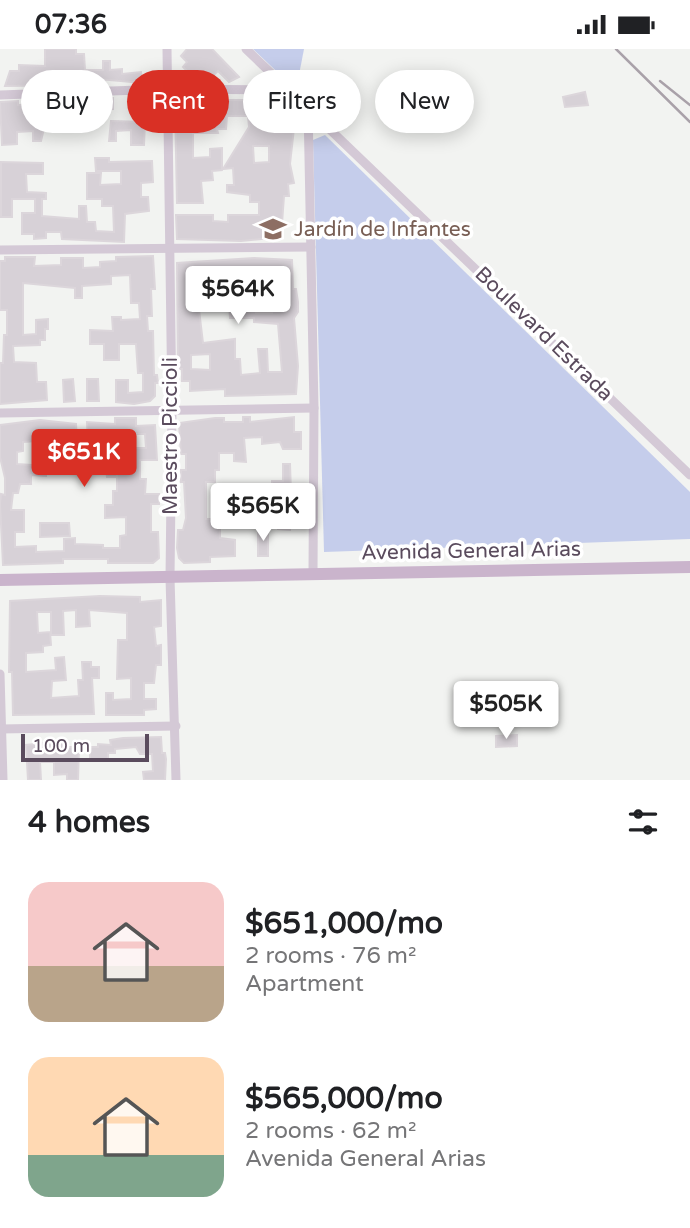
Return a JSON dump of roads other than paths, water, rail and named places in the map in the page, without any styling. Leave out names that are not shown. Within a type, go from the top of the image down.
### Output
[{"type":"main road","name":"Avenida General Arias","points":[[0,580],[690,567]]},
{"type":"street","name":"Maestro Piccioli","points":[[167,49],[167,70]]},
{"type":"street","name":"Boulevard Estrada","points":[[246,49],[268,70]]},
{"type":"street","points":[[0,95],[127,90]]},
{"type":"street","name":"Maestro Piccioli","points":[[168,133],[172,409],[170,578],[176,780]]},
{"type":"street","points":[[309,133],[314,408],[313,574]]},
{"type":"street","name":"Boulevard Estrada","points":[[335,133],[690,475]]},
{"type":"street","points":[[0,250],[311,247]]},
{"type":"street","points":[[0,413],[314,408]]},
{"type":"street","points":[[0,674],[3,780]]},
{"type":"street","points":[[1,729],[176,726]]},
{"type":"railway","points":[[616,49],[690,122]]},
{"type":"railway","points":[[660,81],[690,105]]},
{"type":"place","name":"Jardín de Infantes","points":[[273,229]]}]
